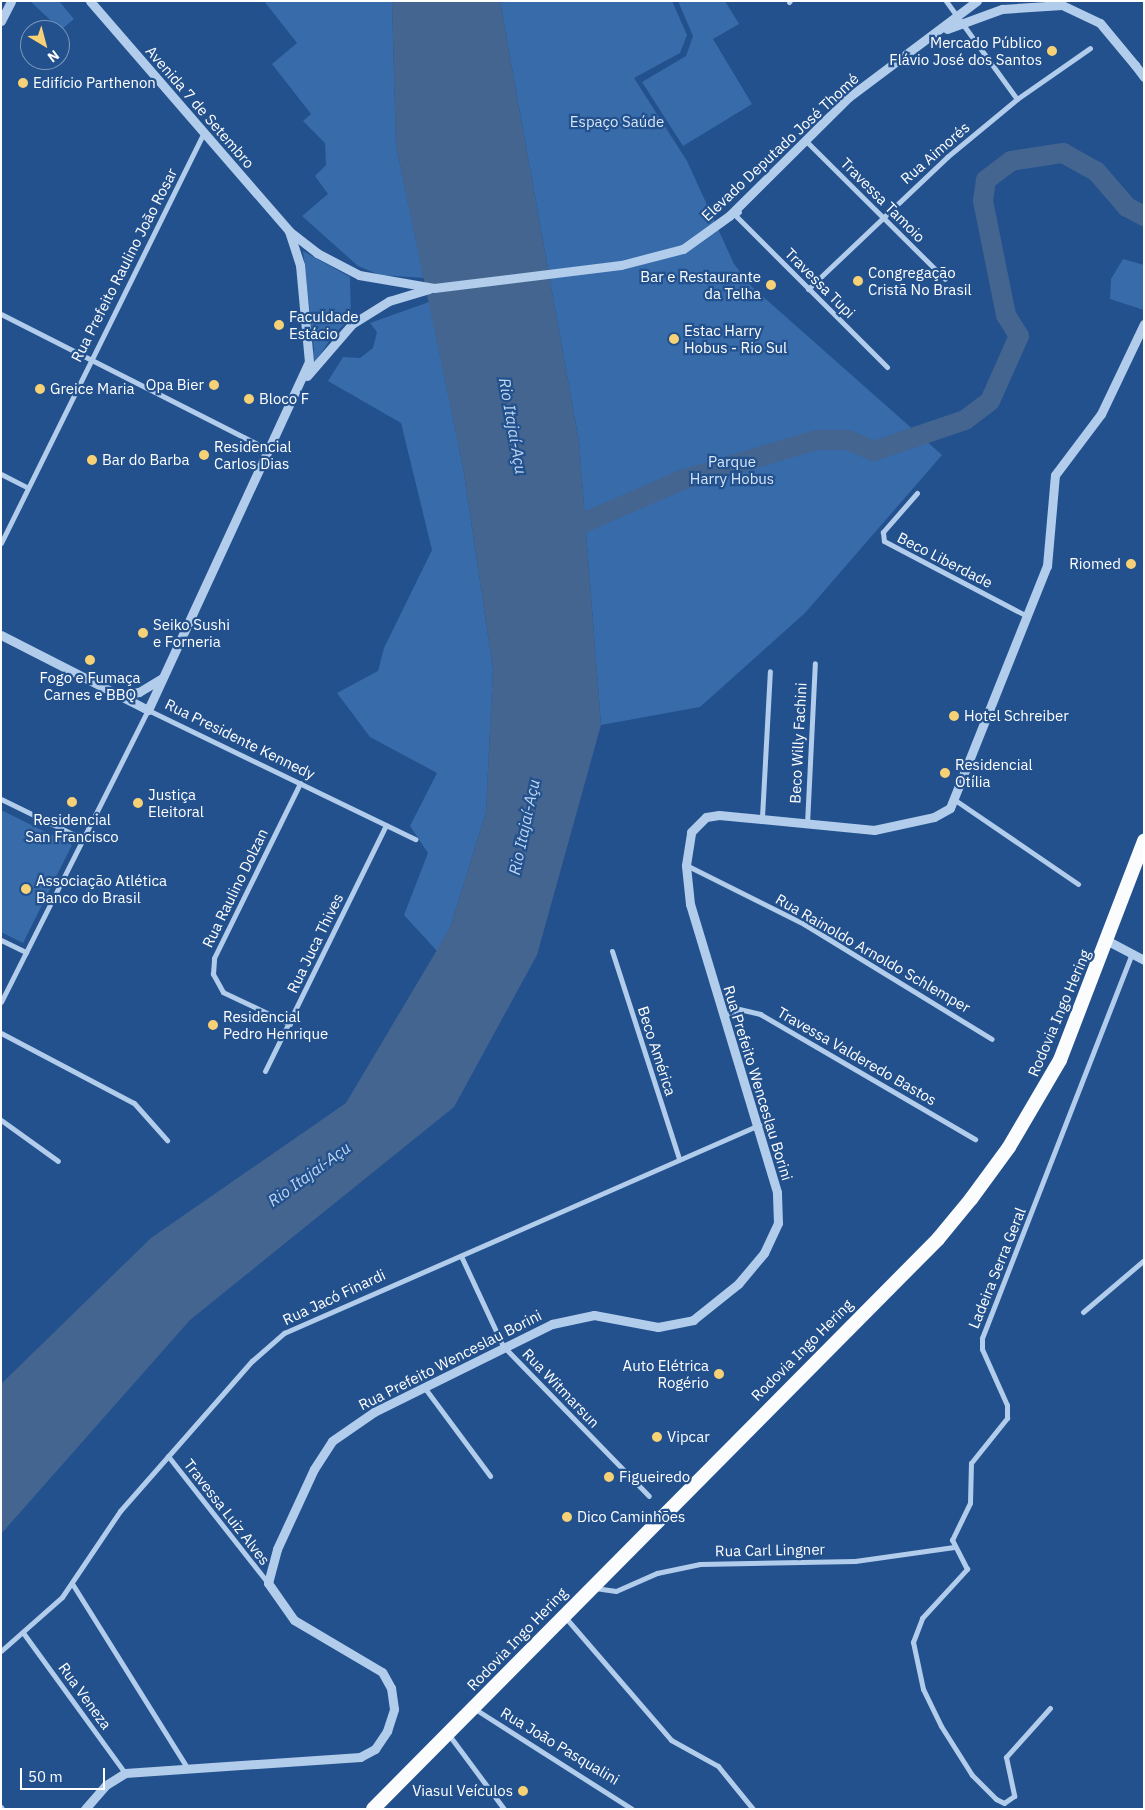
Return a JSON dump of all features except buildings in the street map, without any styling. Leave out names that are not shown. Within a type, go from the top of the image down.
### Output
[{"type":"highway","name":"Rodovia Ingo Hering","points":[[374,1808],[590,1587],[938,1239],[971,1199],[1009,1147],[1056,1068],[1108,941],[1144,841]]},
{"type":"street","points":[[1,22],[11,1]]},
{"type":"street","name":"Avenida 7 de Setembro","points":[[90,1],[289,231]]},
{"type":"street","points":[[946,1],[1017,99]]},
{"type":"street","points":[[804,140],[857,90],[976,1]]},
{"type":"street","name":"Elevado Deputado José Thomé","points":[[301,384],[324,353],[368,312],[434,288],[621,265],[683,249],[729,216],[849,97],[976,1]]},
{"type":"street","points":[[930,36],[1002,9],[1062,5],[1100,23],[1144,77]]},
{"type":"street","name":"Rua Aimorés","points":[[808,289],[883,216],[1017,99],[1090,48]]},
{"type":"street","name":"Rua Prefeito Raulino João Rosar","points":[[1,543],[204,133]]},
{"type":"street","name":"Travessa Tupi","points":[[804,140],[736,215],[887,367]]},
{"type":"street","name":"Travessa Tamoio","points":[[804,140],[945,279]]},
{"type":"street","points":[[1,1002],[148,710],[301,384],[310,350],[300,265],[289,231]]},
{"type":"street","name":"Elevado Deputado José Thomé","points":[[289,231],[317,253],[359,275],[434,288]]},
{"type":"street","points":[[1,314],[269,450]]},
{"type":"street","points":[[1078,884],[955,800],[1049,557],[1055,475],[1108,402],[1144,324]]},
{"type":"street","points":[[1,474],[28,488]]},
{"type":"street","name":"Beco Liberdade","points":[[917,492],[883,532],[884,542],[1025,615]]},
{"type":"street","name":"Rua Presidente Kennedy","points":[[1,636],[148,710],[415,839]]},
{"type":"street","name":"Beco Willy Fachini","points":[[807,824],[815,663]]},
{"type":"street","points":[[762,817],[770,671]]},
{"type":"street","points":[[120,695],[140,692],[164,677]]},
{"type":"street","name":"Rua Raulino Dolzan","points":[[290,1024],[223,992],[213,974],[214,958],[300,783]]},
{"type":"street","points":[[1,799],[83,839]]},
{"type":"street","name":"Rua Prefeito Wenceslau Borini","points":[[268,1583],[281,1540],[332,1442],[374,1412],[503,1346],[552,1324],[594,1315],[671,1327],[693,1320],[721,1299],[764,1253],[778,1223],[777,1192],[759,1125],[723,1016],[690,904],[686,865],[692,832],[706,818],[762,817],[860,831],[887,829],[934,817],[955,800]]},
{"type":"street","name":"Rua Juca Thives","points":[[265,1071],[290,1024],[386,825]]},
{"type":"street","name":"Rua Rainoldo Arnoldo Schlemper","points":[[686,865],[804,924],[992,1039]]},
{"type":"street","points":[[1,940],[26,952]]},
{"type":"street","points":[[1108,941],[1144,960]]},
{"type":"street","name":"Beco América","points":[[612,951],[679,1158]]},
{"type":"street","name":"Ladeira Serra Geral","points":[[954,1547],[954,1532],[970,1503],[974,1454],[994,1438],[1007,1418],[1006,1405],[982,1349],[985,1327],[1132,954]]},
{"type":"street","name":"Travessa Valderedo Bastos","points":[[723,1016],[739,1009],[760,1014],[975,1139]]},
{"type":"street","points":[[1,1033],[134,1104],[167,1140]]},
{"type":"street","points":[[1,1120],[58,1161]]},
{"type":"street","name":"Rua Jacó Finardi","points":[[1,1651],[24,1634],[73,1585],[108,1526],[252,1361],[284,1334],[679,1158],[759,1125]]},
{"type":"street","name":"Rua Witmarsun","points":[[461,1256],[503,1346],[649,1496]]},
{"type":"street","points":[[1083,1312],[1144,1260]]},
{"type":"street","points":[[424,1386],[490,1476]]},
{"type":"street","name":"Travessa Luiz Alves","points":[[168,1456],[268,1583]]},
{"type":"street","points":[[954,1547],[967,1569],[964,1577],[922,1618],[913,1654],[923,1689],[956,1751],[996,1799],[1004,1803],[1014,1796],[1006,1769],[1010,1748],[1050,1708]]},
{"type":"street","name":"Rua Carl Lingner","points":[[590,1587],[616,1591],[657,1573],[700,1564],[855,1562],[954,1547]]},
{"type":"street","points":[[85,1809],[106,1785],[126,1773],[186,1766],[360,1757],[375,1749],[387,1731],[393,1696],[382,1672],[294,1620],[268,1583]]},
{"type":"street","points":[[73,1585],[186,1766]]},
{"type":"street","points":[[563,1615],[671,1740],[718,1766],[753,1809]]},
{"type":"street","name":"Rua Veneza","points":[[24,1634],[126,1773]]},
{"type":"street","name":"Rua João Pasqualini","points":[[473,1707],[632,1809]]},
{"type":"street","points":[[447,1733],[504,1809]]},
{"type":"green space","points":[[30,1],[59,1],[74,19],[70,22],[70,20],[50,20]]},
{"type":"green space","points":[[264,1],[392,1],[396,146],[424,278],[380,275],[358,266],[302,216],[328,194],[315,176],[326,165],[325,143],[303,121],[311,114],[272,64],[297,43]]},
{"type":"green space","name":"Parque Harry Hobus","points":[[500,1],[672,1],[687,35],[680,53],[634,78],[687,161],[734,264],[752,287],[942,455],[805,613],[700,707],[601,725],[579,442]]},
{"type":"green space","points":[[678,1],[725,1],[739,24],[713,39],[752,104],[683,146],[642,82],[686,56],[693,36]]},
{"type":"green space","points":[[303,251],[350,277],[351,318],[334,334],[311,368],[314,349]]},
{"type":"green space","points":[[1123,259],[1144,265],[1144,310],[1110,299],[1111,279]]},
{"type":"green space","points":[[429,302],[463,467],[493,669],[486,812],[450,928],[437,951],[404,915],[428,853],[410,826],[437,773],[370,737],[337,693],[378,671],[384,648],[432,550],[401,423],[328,381],[343,357],[360,358],[373,348],[377,332],[370,323]]},
{"type":"green space","name":"Associação Atlética Banco do Brasil","points":[[1,810],[72,845],[23,943],[1,932]]},
{"type":"water","name":"Rio Itajaí-Açu","points":[[392,1],[500,1],[579,442],[601,725],[537,955],[454,1107],[190,1320],[1,1534],[1,1384],[151,1238],[346,1103],[450,928],[486,812],[493,669],[463,467],[396,146]]},
{"type":"waterway","points":[[560,533],[682,480],[816,440],[848,440],[874,451],[965,420],[990,401],[1019,336],[1006,315],[983,201],[986,180],[1011,161],[1063,153],[1096,171],[1127,207],[1144,216]]},
{"type":"place","name":"Mercado Público Flávio José dos Santos","points":[[1052,51]]},
{"type":"place","name":"Edifício Parthenon","points":[[23,83]]},
{"type":"place","name":"Congregação Cristã No Brasil","points":[[858,281]]},
{"type":"place","name":"Bar e Restaurante da Telha","points":[[771,285]]},
{"type":"place","name":"Faculdade Estácio","points":[[279,325]]},
{"type":"place","name":"Estac Harry Hobus - Rio Sul","points":[[674,339]]},
{"type":"place","name":"Opa Bier","points":[[214,385]]},
{"type":"place","name":"Greice Maria","points":[[40,389]]},
{"type":"place","name":"Bloco F","points":[[249,399]]},
{"type":"place","name":"Residencial Carlos Dias","points":[[204,455]]},
{"type":"place","name":"Bar do Barba","points":[[92,460]]},
{"type":"place","name":"Riomed","points":[[1131,564]]},
{"type":"place","name":"Seiko Sushi e Forneria","points":[[143,633]]},
{"type":"place","name":"Fogo e Fumaça Carnes e BBQ","points":[[90,660]]},
{"type":"place","name":"Hotel Schreiber","points":[[954,716]]},
{"type":"place","name":"Residencial Otília","points":[[945,773]]},
{"type":"place","name":"Residencial San Francisco","points":[[72,802]]},
{"type":"place","name":"Justiça Eleitoral","points":[[138,803]]},
{"type":"place","name":"Associação Atlética Banco do Brasil","points":[[26,889]]},
{"type":"place","name":"Residencial Pedro Henrique","points":[[213,1025]]},
{"type":"place","name":"Auto Elétrica Rogério","points":[[719,1374]]},
{"type":"place","name":"Vipcar","points":[[657,1437]]},
{"type":"place","name":"Figueiredo","points":[[609,1477]]},
{"type":"place","name":"Dico Caminhões","points":[[567,1517]]},
{"type":"place","name":"Viasul Veículos","points":[[523,1791]]},
{"type":"park label","name":"Espaço Saúde","points":[[617,122]]}]
